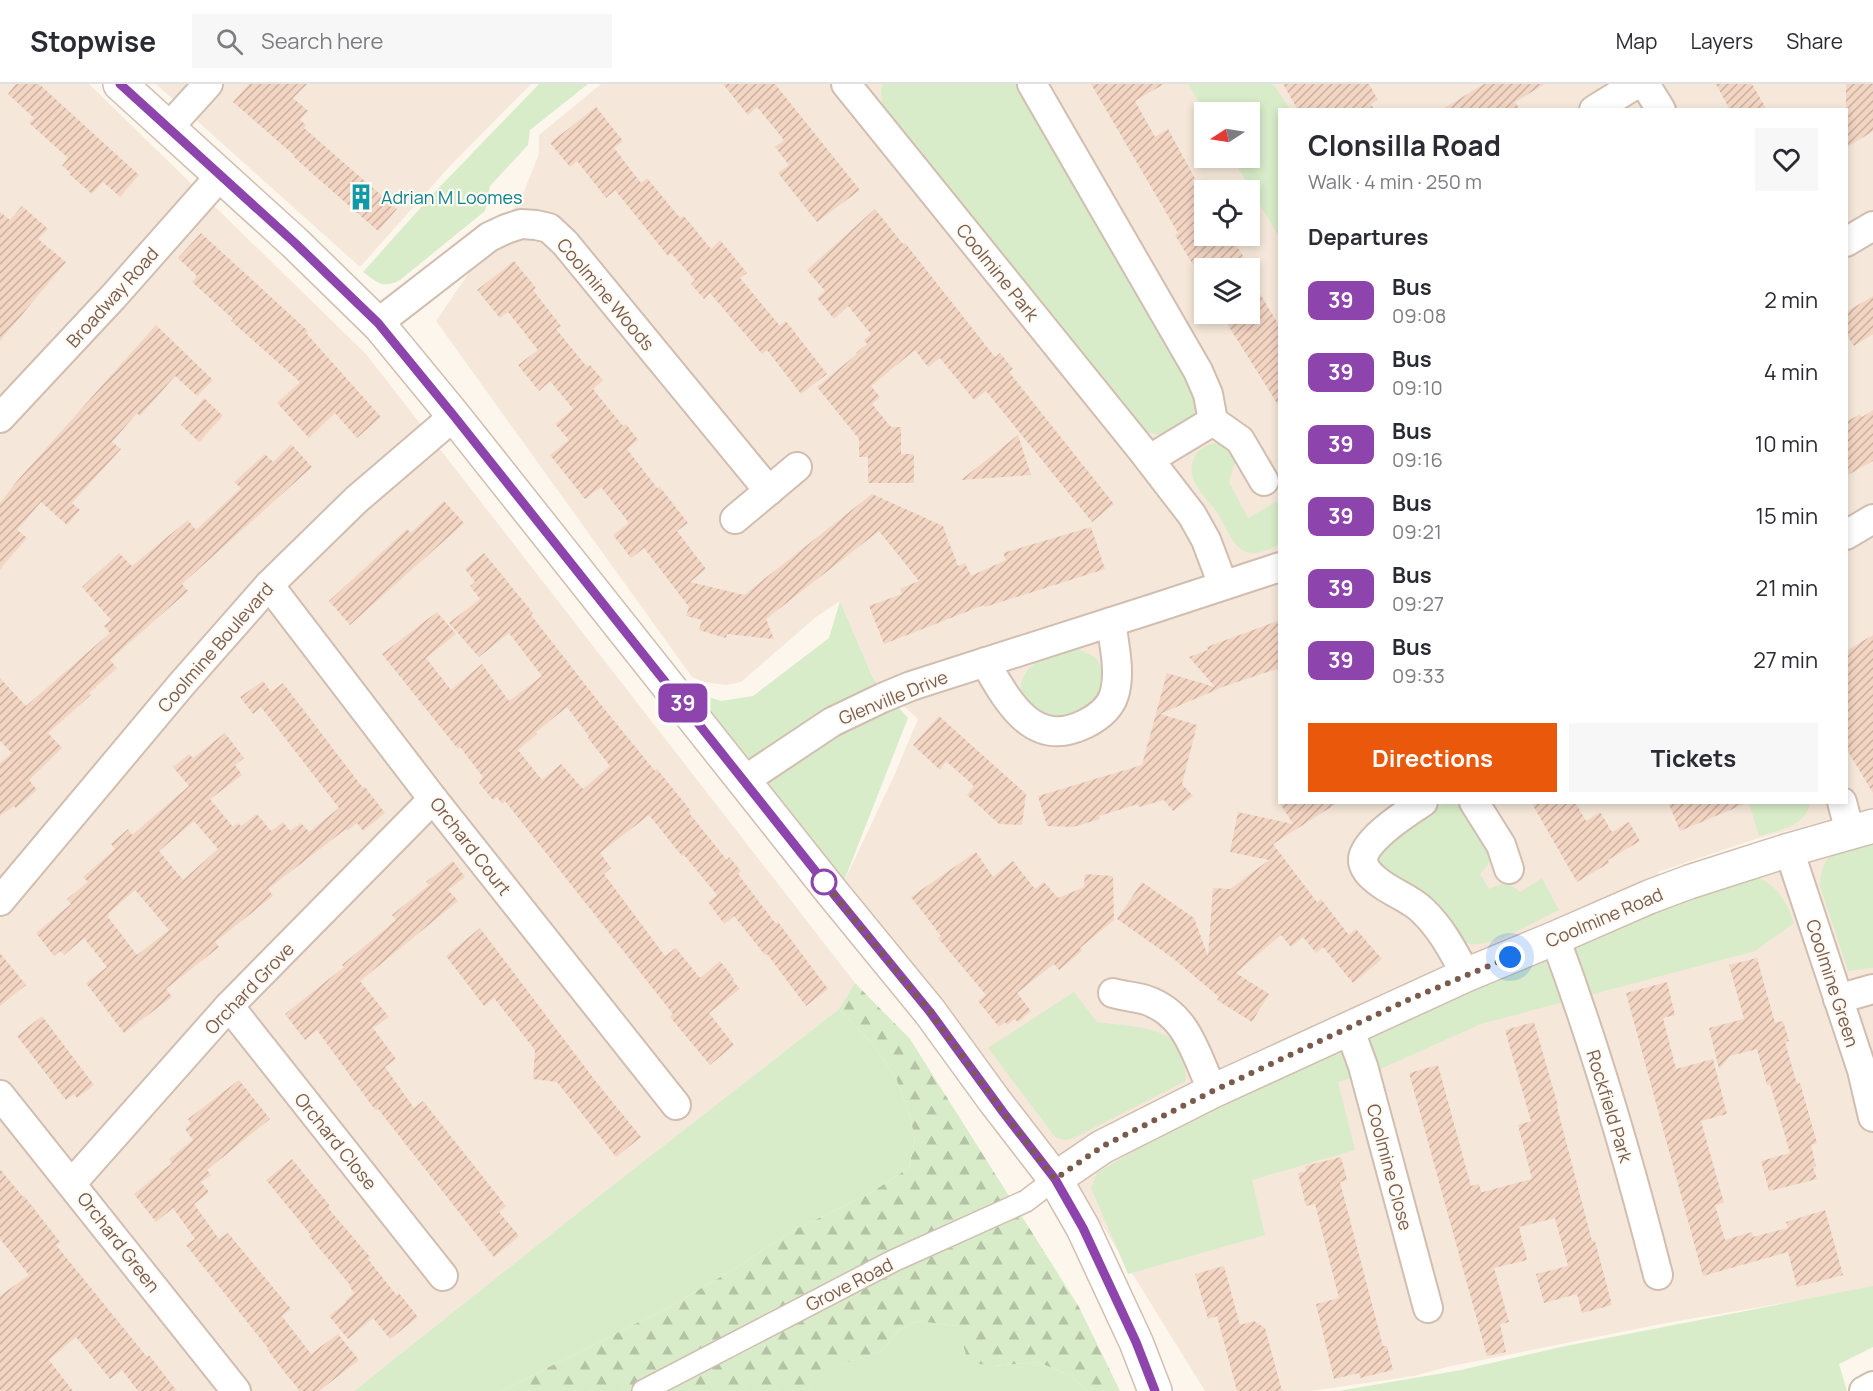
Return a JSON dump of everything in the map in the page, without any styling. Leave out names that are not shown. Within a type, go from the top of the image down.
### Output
[{"type":"street","points":[[120,84],[312,258],[378,323],[930,1012],[1055,1179],[1083,1228],[1136,1342],[1155,1391]]},
{"type":"street","points":[[168,128],[208,84]]},
{"type":"street","name":"Coolmine Park","points":[[846,84],[1192,515],[1206,540],[1223,585]]},
{"type":"street","points":[[1032,84],[1198,371],[1208,394],[1213,421],[1240,440],[1264,481]]},
{"type":"street","points":[[1597,108],[1636,84]]},
{"type":"street","points":[[1646,84],[1660,108]]},
{"type":"street","name":"Broadway Road","points":[[0,418],[114,296],[221,175]]},
{"type":"street","name":"Coolmine Woods","points":[[378,323],[489,237],[521,224],[549,228],[572,251],[769,491]]},
{"type":"street","points":[[1848,241],[1873,225]]},
{"type":"street","name":"Coolmine Boulevard","points":[[0,901],[181,685],[269,585],[356,500],[454,416]]},
{"type":"street","points":[[1149,459],[1213,421]]},
{"type":"street","points":[[735,519],[797,467]]},
{"type":"street","points":[[1848,534],[1873,519]]},
{"type":"street","name":"Glenville Drive","points":[[745,780],[805,739],[856,710],[911,686],[1278,568]]},
{"type":"street","name":"Orchard Court","points":[[269,585],[433,800],[676,1105]]},
{"type":"street","points":[[985,662],[1006,699],[1017,712],[1034,725],[1048,730],[1062,731],[1080,726],[1101,713],[1114,696],[1117,681],[1111,621]]},
{"type":"street","name":"Orchard Grove","points":[[72,1183],[229,1006],[433,800]]},
{"type":"street","points":[[1420,804],[1381,833],[1364,853],[1363,861],[1366,871],[1379,882],[1421,908],[1446,937],[1466,975]]},
{"type":"street","points":[[1475,804],[1501,845],[1509,869]]},
{"type":"street","name":"Coolmine Road","points":[[1055,1179],[1103,1146],[1213,1091],[1466,975],[1649,897],[1712,873],[1789,850],[1855,820]]},
{"type":"street","name":"Coolmine Green","points":[[1789,850],[1862,1070],[1873,1117]]},
{"type":"street","name":"Rockfield Park","points":[[1555,939],[1608,1093],[1658,1275]]},
{"type":"street","points":[[1838,999],[1873,989]]},
{"type":"street","points":[[1113,993],[1146,1000],[1177,1018],[1190,1038],[1213,1091]]},
{"type":"street","name":"Orchard Close","points":[[229,1006],[443,1276]]},
{"type":"street","name":"Coolmine Close","points":[[1348,1029],[1363,1066],[1428,1308]]},
{"type":"street","name":"Orchard Green","points":[[0,1095],[236,1391]]},
{"type":"street","name":"Grove Road","points":[[642,1391],[893,1261],[1026,1201],[1055,1179]]},
{"type":"street","points":[[1864,1391],[1873,1386]]},
{"type":"shaded area","points":[[0,84],[89,84],[366,354],[855,983],[839,1009],[354,1391],[0,1391]]},
{"type":"shaded area","points":[[156,84],[531,84],[449,167],[360,267]]},
{"type":"shaded area","points":[[601,84],[1873,84],[1873,808],[1756,839],[1658,872],[1670,904],[1753,876],[1873,844],[1873,1288],[1666,1323],[1447,1367],[1414,1376],[1311,1391],[1205,1391],[1060,1157],[842,886],[918,719],[873,678],[840,601],[816,617],[741,682],[726,685],[704,682],[692,677],[436,321],[523,194],[539,154],[539,135]]},
{"type":"green space","points":[[539,84],[588,84],[530,130],[528,145],[490,186],[485,211],[400,280],[381,284],[363,272],[432,195]]},
{"type":"green space","points":[[883,84],[1020,84],[1181,359],[1196,397],[1196,412],[1190,421],[1164,436],[1147,432],[1139,427],[883,111],[881,90]]},
{"type":"green space","points":[[1188,84],[1273,84],[1289,108],[1278,108],[1278,235],[1260,205],[1260,180],[1245,180],[1238,168],[1260,168],[1260,102],[1199,102]]},
{"type":"green space","points":[[1215,443],[1227,447],[1237,456],[1229,482],[1248,518],[1278,501],[1278,545],[1257,553],[1248,553],[1232,540],[1218,514],[1198,488],[1192,474],[1194,458],[1208,445]]},
{"type":"green space","points":[[840,601],[873,678],[908,718],[842,886],[693,692],[721,701],[753,696],[829,638]]},
{"type":"green space","points":[[1068,649],[1078,649],[1095,657],[1103,670],[1103,685],[1093,706],[1058,719],[1045,720],[1021,701],[1023,679],[1032,665]]},
{"type":"green space","points":[[1442,804],[1459,805],[1468,814],[1491,855],[1489,863],[1480,874],[1489,889],[1505,884],[1520,892],[1542,878],[1559,910],[1503,937],[1480,944],[1466,943],[1381,867],[1378,854],[1396,835]]},
{"type":"green space","points":[[1750,804],[1810,804],[1803,817],[1797,822],[1759,836]]},
{"type":"green space","points":[[1873,840],[1873,968],[1848,971],[1820,886],[1822,873],[1829,857],[1835,852]]},
{"type":"green space","points":[[1753,876],[1768,883],[1780,894],[1794,923],[1755,951],[1481,1024],[1376,1071],[1338,1082],[1355,1150],[1252,1180],[1265,1235],[1128,1274],[1091,1188],[1097,1173],[1191,1116],[1271,1078],[1379,1035],[1405,1014],[1670,904]]},
{"type":"green space","points":[[855,983],[910,1039],[1079,1307],[1120,1391],[1088,1391],[1069,1375],[1038,1362],[993,1366],[968,1362],[958,1326],[917,1321],[899,1330],[882,1351],[811,1374],[808,1391],[501,1391],[669,1307],[731,1271],[794,1230],[869,1194],[909,1168],[915,1140],[910,1116],[896,1078],[871,1042],[839,1009]]},
{"type":"green space","points":[[1074,992],[1097,1022],[1143,1028],[1165,1035],[1174,1041],[1183,1057],[1186,1081],[1074,1138],[1065,1140],[1056,1138],[988,1048]]},
{"type":"green space","points":[[839,1009],[871,1042],[896,1078],[910,1116],[915,1140],[909,1168],[869,1194],[794,1230],[731,1271],[669,1307],[501,1391],[354,1391],[599,1196]]},
{"type":"green space","points":[[1873,1286],[1873,1347],[1839,1364],[1847,1391],[1338,1391],[1461,1370],[1561,1347]]},
{"type":"green space","points":[[917,1321],[959,1326],[993,1366],[1038,1362],[1069,1375],[1088,1391],[808,1391],[810,1374],[882,1351],[899,1330]]},
{"type":"building","points":[[16,84],[39,84],[139,175],[120,197],[103,182],[92,194],[70,175],[71,173],[62,166],[68,158],[29,123],[34,118],[8,94]]},
{"type":"building","points":[[249,84],[307,84],[293,98],[308,111],[300,120],[306,125],[304,128],[397,209],[378,231],[233,102]]},
{"type":"building","points":[[723,84],[775,84],[860,190],[817,222],[778,173],[789,165],[775,147],[784,140],[757,107],[748,115]]},
{"type":"building","points":[[1091,84],[1164,84],[1135,101],[1155,137],[1168,129],[1196,180],[1194,180],[1194,246],[1237,246],[1244,258],[1194,258],[1194,266],[1175,235],[1178,233]]},
{"type":"building","points":[[1283,84],[1369,84],[1378,100],[1371,104],[1373,108],[1297,108]]},
{"type":"building","points":[[1484,84],[1545,84],[1515,102],[1519,108],[1444,108]]},
{"type":"building","points":[[1716,84],[1752,84],[1766,108],[1729,108]]},
{"type":"building","points":[[1846,84],[1873,84],[1873,131],[1848,147],[1848,108],[1846,108]]},
{"type":"building","points":[[596,107],[623,141],[614,148],[641,183],[647,178],[680,218],[684,216],[711,249],[720,240],[747,273],[740,278],[780,326],[786,321],[827,374],[801,394],[767,350],[762,354],[710,293],[704,299],[691,284],[695,280],[671,253],[668,256],[615,190],[606,198],[577,161],[570,167],[550,143]]},
{"type":"building","points":[[22,206],[48,229],[38,239],[66,262],[0,341],[0,212],[10,220]]},
{"type":"building","points":[[875,209],[903,244],[905,243],[995,357],[1000,353],[1013,369],[1009,372],[1114,504],[1092,522],[986,391],[974,400],[940,358],[928,367],[915,350],[871,386],[880,397],[872,404],[891,427],[901,427],[901,454],[914,454],[914,483],[868,483],[868,457],[859,457],[859,439],[817,387],[857,354],[867,344],[864,340],[871,334],[848,306],[834,319],[817,298],[825,291],[807,270]]},
{"type":"building","points":[[201,233],[308,331],[306,333],[381,417],[357,438],[335,413],[309,438],[277,403],[300,382],[231,321],[233,319],[192,282],[197,276],[178,258]]},
{"type":"building","points":[[514,261],[536,288],[533,290],[561,326],[556,329],[587,367],[590,365],[603,380],[593,389],[623,426],[626,424],[638,440],[627,449],[688,523],[677,531],[706,569],[690,582],[744,595],[872,494],[943,526],[948,540],[946,543],[949,542],[958,566],[965,563],[971,576],[1006,560],[1003,553],[1091,527],[1105,569],[985,607],[984,605],[884,644],[869,606],[902,594],[900,589],[919,581],[879,531],[766,619],[774,639],[727,634],[726,638],[699,630],[702,620],[686,616],[689,607],[644,548],[631,558],[613,535],[629,523],[601,487],[585,499],[550,455],[569,440],[555,424],[573,409],[550,381],[539,391],[518,365],[538,350],[508,312],[500,318],[477,290]]},
{"type":"building","points":[[1260,294],[1278,324],[1278,405],[1227,324],[1260,324]]},
{"type":"building","points":[[1873,296],[1873,334],[1854,346],[1848,337],[1848,311]]},
{"type":"building","points":[[156,325],[213,380],[197,396],[175,376],[140,416],[137,413],[112,442],[121,449],[72,503],[80,510],[67,525],[41,502],[17,530],[27,538],[0,569],[0,503]]},
{"type":"building","points":[[204,398],[223,416],[199,442],[181,425]]},
{"type":"building","points":[[1873,410],[1873,461],[1848,475],[1848,421],[1860,414],[1862,417]]},
{"type":"building","points":[[1018,435],[1031,475],[961,480],[994,454]]},
{"type":"building","points":[[291,444],[312,467],[182,584],[188,591],[110,660],[117,668],[89,693],[91,695],[48,733],[62,748],[29,780],[37,790],[16,808],[14,806],[0,816],[0,763],[12,753],[0,741],[0,678],[26,706],[110,633],[104,626],[111,620],[82,587],[119,553],[132,566],[188,520],[196,530],[241,488],[234,482],[265,454],[273,462]]},
{"type":"building","points":[[444,501],[464,523],[350,625],[329,601],[407,529],[411,533]]},
{"type":"building","points":[[484,553],[533,613],[531,615],[602,706],[655,771],[657,769],[727,860],[729,857],[741,871],[738,874],[776,924],[778,922],[828,989],[806,1006],[767,954],[765,955],[734,916],[724,924],[708,902],[717,895],[649,815],[600,853],[611,868],[604,874],[665,956],[676,948],[700,978],[720,961],[740,989],[709,1013],[734,1045],[710,1065],[670,1017],[673,1014],[505,801],[502,804],[497,797],[493,800],[479,783],[483,777],[382,654],[437,612],[456,634],[426,658],[451,690],[482,664],[509,701],[542,676],[509,633],[479,657],[449,623],[480,599],[470,586],[475,582],[465,569]],"holes":[[[567,707],[589,736],[588,738],[610,766],[583,789],[561,764],[542,780],[518,750]]]},
{"type":"building","points":[[1278,621],[1278,669],[1225,686],[1160,714],[1197,725],[1182,784],[1193,796],[1173,811],[1164,800],[1139,807],[1138,804],[1073,827],[1047,826],[1038,796],[1142,765],[1167,673],[1215,687],[1189,657],[1208,650],[1207,647]]},
{"type":"building","points":[[1873,635],[1873,793],[1848,751],[1848,650]]},
{"type":"building","points":[[263,681],[271,692],[283,683],[363,788],[365,787],[385,813],[363,831],[357,823],[347,831],[346,829],[268,889],[273,896],[215,942],[219,947],[166,989],[172,997],[124,1033],[86,983],[107,967],[84,938],[64,955],[60,951],[54,956],[36,933],[71,904],[67,899],[88,882],[83,877],[115,849],[111,844],[128,829],[132,835],[189,786],[173,767],[189,754],[193,758],[225,733],[244,758],[235,765],[242,775],[210,799],[233,827],[238,823],[241,826],[257,814],[271,831],[283,822],[290,831],[301,823],[309,832],[339,808],[261,707],[253,714],[240,697]],"holes":[[[194,821],[218,849],[183,880],[159,851]],[[135,890],[169,930],[137,955],[108,917],[108,914]]]},
{"type":"building","points":[[939,716],[1026,794],[1022,825],[999,824],[967,795],[974,786],[946,761],[940,770],[913,745]]},
{"type":"building","points":[[1280,804],[1336,804],[1273,844],[1317,902],[1321,899],[1349,935],[1356,929],[1382,959],[1353,983],[1323,947],[1316,953],[1303,937],[1291,947],[1281,935],[1236,973],[1269,994],[1252,1022],[1217,1000],[1219,997],[1174,959],[1117,919],[1142,882],[1194,918],[1208,956],[1213,888],[1230,889],[1269,860],[1230,852],[1238,812],[1293,824]]},
{"type":"building","points":[[1532,804],[1576,804],[1586,821],[1600,812],[1612,832],[1629,822],[1640,841],[1577,882]]},
{"type":"building","points":[[1669,804],[1745,804],[1680,831]]},
{"type":"building","points":[[976,852],[993,877],[1013,861],[1035,889],[1044,882],[1058,898],[1084,887],[1085,874],[1113,876],[1114,920],[1080,948],[1082,951],[1059,970],[1054,964],[1017,993],[1031,1011],[1018,1022],[1015,1019],[999,1027],[978,1001],[986,995],[938,938],[941,936],[911,897]]},
{"type":"building","points":[[453,861],[465,877],[448,890],[458,901],[360,981],[389,1017],[373,1028],[396,1059],[385,1067],[414,1108],[423,1101],[506,1206],[499,1212],[519,1236],[494,1257],[378,1109],[375,1110],[317,1030],[305,1040],[285,1014],[344,967],[342,965],[396,920],[392,915],[429,885],[426,882]]},
{"type":"building","points":[[480,928],[597,1083],[641,1137],[616,1157],[557,1082],[533,1079],[535,1050],[494,998],[484,1006],[446,956]]},
{"type":"building","points":[[0,953],[26,985],[0,1006]]},
{"type":"building","points":[[1757,958],[1775,1023],[1783,1021],[1789,1041],[1785,1042],[1797,1084],[1800,1083],[1817,1143],[1811,1145],[1816,1166],[1813,1167],[1817,1179],[1769,1191],[1761,1161],[1790,1153],[1770,1084],[1767,1085],[1757,1049],[1730,1056],[1719,1069],[1709,1028],[1744,1019],[1729,965]]},
{"type":"building","points":[[1667,982],[1675,1015],[1663,1018],[1676,1069],[1713,1059],[1727,1114],[1701,1121],[1724,1203],[1715,1205],[1725,1240],[1752,1232],[1753,1237],[1788,1228],[1786,1222],[1825,1210],[1843,1275],[1797,1287],[1788,1252],[1703,1276],[1626,993]]},
{"type":"building","points":[[42,1016],[94,1085],[77,1098],[74,1094],[66,1100],[17,1036]]},
{"type":"building","points":[[1534,1022],[1592,1241],[1595,1241],[1612,1305],[1582,1313],[1577,1294],[1544,1303],[1536,1274],[1568,1266],[1555,1218],[1519,1227],[1527,1260],[1494,1268],[1509,1322],[1500,1324],[1506,1352],[1487,1356],[1409,1073],[1438,1065],[1471,1186],[1479,1184],[1483,1192],[1532,1179],[1518,1125],[1531,1121],[1505,1030]]},
{"type":"building","points":[[239,1080],[270,1119],[207,1170],[211,1175],[201,1182],[209,1192],[194,1204],[219,1239],[228,1233],[291,1309],[282,1316],[311,1354],[338,1334],[359,1360],[319,1391],[300,1391],[286,1374],[186,1245],[195,1239],[173,1208],[156,1222],[134,1194],[172,1163],[169,1159],[193,1140],[185,1129],[191,1124],[188,1119]]},
{"type":"building","points":[[1341,1157],[1347,1180],[1340,1182],[1383,1346],[1387,1346],[1393,1370],[1360,1378],[1359,1373],[1334,1379],[1316,1304],[1339,1298],[1315,1204],[1306,1206],[1298,1173],[1306,1171],[1305,1166]]},
{"type":"building","points":[[292,1159],[330,1206],[328,1208],[370,1257],[368,1259],[397,1296],[399,1293],[418,1317],[390,1339],[373,1318],[348,1339],[329,1316],[354,1293],[266,1180]]},
{"type":"building","points":[[0,1169],[60,1242],[56,1245],[177,1391],[138,1391],[122,1370],[110,1379],[76,1337],[49,1360],[73,1391],[0,1391],[0,1296],[29,1275],[0,1239]]},
{"type":"building","points":[[1224,1266],[1240,1325],[1254,1321],[1265,1328],[1282,1391],[1237,1391],[1217,1316],[1208,1319],[1195,1274]]},
{"type":"bus line","name":"39","points":[[120,84],[295,243],[378,323],[930,1012],[1055,1179],[1083,1228],[1136,1342],[1155,1391]]},
{"type":"place","name":"Adrian M Loomes","points":[[361,197]]},
{"type":"route","points":[[824,882],[819,876],[930,1012],[1055,1179],[1103,1146],[1213,1091],[1408,1000],[1510,957]]}]
